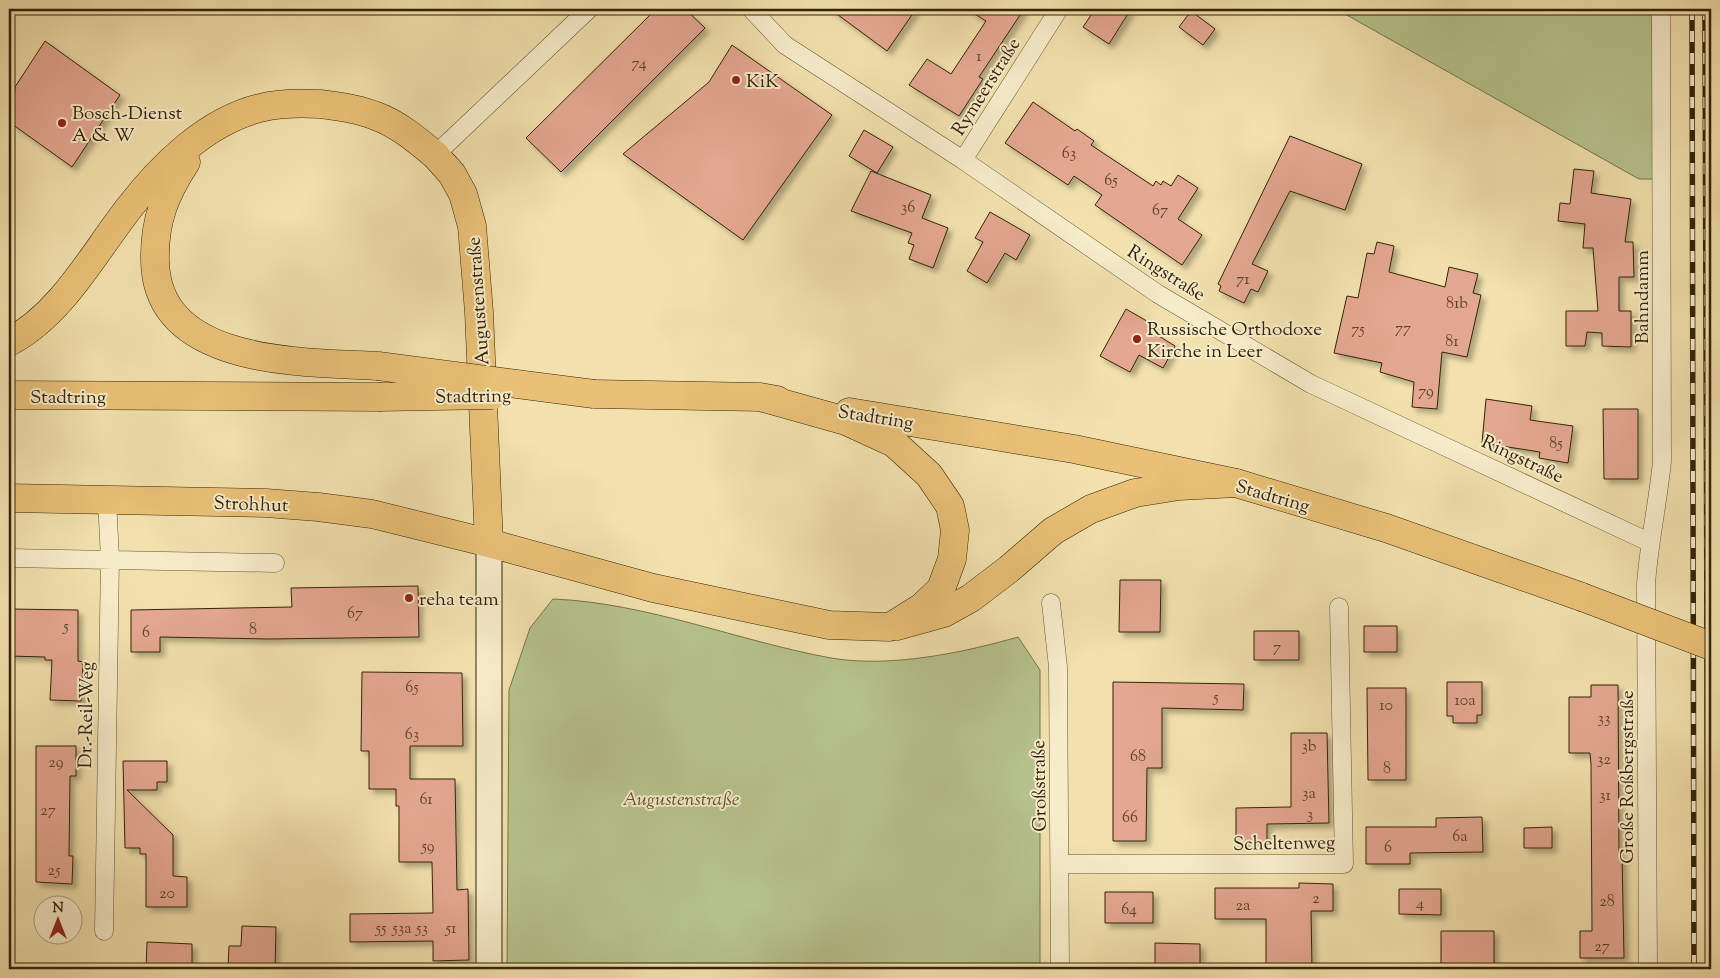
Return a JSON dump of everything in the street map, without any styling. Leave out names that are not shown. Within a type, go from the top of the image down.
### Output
[{"type":"main road","name":"Augustenstraße","points":[[215,128],[260,108],[297,103],[335,105],[375,115],[398,127],[435,155],[452,174],[463,194],[472,226],[479,312],[488,544]]},
{"type":"main road","points":[[9,342],[23,334],[52,309],[70,289],[130,206],[167,165],[215,128]]},
{"type":"main road","points":[[215,128],[187,161],[169,189],[158,219],[154,245],[155,276],[163,299],[175,317],[191,331],[216,344],[258,357],[302,362],[378,366],[594,394]]},
{"type":"main road","name":"Stadtring","points":[[9,395],[379,397],[594,394],[760,397],[1074,449],[1236,483],[1386,528],[1582,597],[1711,646]]},
{"type":"main road","points":[[760,397],[846,421],[894,443],[929,476],[950,506],[955,530],[952,559],[941,589],[922,607],[890,627]]},
{"type":"main road","name":"Strohhut","points":[[9,498],[266,502],[318,506],[372,514],[653,588],[789,618],[829,625],[890,627],[944,613],[971,598],[1053,531],[1091,509],[1135,493],[1179,486],[1236,483]]},
{"type":"street","points":[[435,155],[589,9]]},
{"type":"street","name":"Ringstraße","points":[[751,9],[785,45],[964,160],[1158,294],[1311,384],[1649,542]]},
{"type":"street","name":"Rymeerstraße","points":[[964,160],[1059,9]]},
{"type":"street","name":"Bahndamm","points":[[1646,584],[1649,542],[1656,511],[1662,461],[1661,9]]},
{"type":"street","name":"Dr.-Reil-Weg","points":[[104,931],[110,559],[107,499]]},
{"type":"street","name":"Augustenstraße","points":[[488,544],[489,969]]},
{"type":"street","points":[[9,558],[275,563]]},
{"type":"street","name":"Große Roßbergstraße","points":[[1646,584],[1648,969]]},
{"type":"street","name":"Großstraße","points":[[1051,603],[1058,667],[1060,969]]},
{"type":"street","name":"Scheltenweg","points":[[1060,864],[1344,864],[1339,607]]},
{"type":"green space","points":[[1336,9],[1658,9],[1659,179],[1639,179]]},
{"type":"green space","name":"Augustenstraße","points":[[553,599],[588,602],[658,615],[796,651],[854,661],[901,660],[926,657],[1018,637],[1040,670],[1040,969],[507,969],[509,690],[530,628]]},
{"type":"building","points":[[656,9],[685,9],[705,28],[561,172],[526,138]]},
{"type":"building","points":[[830,9],[916,9],[887,51]]},
{"type":"building","points":[[967,9],[1024,9],[979,77],[983,79],[959,116],[909,85],[927,59],[951,74],[986,21]]},
{"type":"building","points":[[1095,9],[1131,9],[1109,44],[1083,27]]},
{"type":"building","points":[[1191,11],[1215,29],[1203,45],[1179,27]]},
{"type":"building","points":[[45,41],[120,95],[72,167],[12,124],[15,87]]},
{"type":"building","points":[[732,45],[832,115],[743,240],[623,154],[709,82]]},
{"type":"building","points":[[1033,102],[1075,131],[1077,129],[1094,141],[1091,145],[1153,186],[1156,181],[1161,185],[1163,181],[1171,186],[1178,175],[1198,188],[1178,219],[1202,235],[1182,265],[1095,205],[1102,195],[1074,176],[1068,185],[1005,143]]},
{"type":"building","points":[[864,130],[893,147],[877,173],[849,156]]},
{"type":"building","points":[[1290,136],[1362,164],[1345,210],[1290,191],[1252,264],[1268,271],[1258,292],[1251,289],[1244,303],[1219,291],[1221,286],[1218,284]]},
{"type":"building","points":[[1574,169],[1594,171],[1591,193],[1631,199],[1625,242],[1633,242],[1634,277],[1619,277],[1619,311],[1631,311],[1631,347],[1602,346],[1602,333],[1587,332],[1585,346],[1566,346],[1566,311],[1598,311],[1593,248],[1583,248],[1585,224],[1558,221],[1560,203],[1570,204]]},
{"type":"building","points":[[871,171],[931,195],[922,218],[948,228],[933,268],[909,259],[914,245],[908,243],[912,233],[851,211]]},
{"type":"building","points":[[990,212],[1030,235],[1016,260],[1005,253],[987,283],[967,271],[983,242],[975,238]]},
{"type":"building","points":[[1377,242],[1394,246],[1389,272],[1445,287],[1449,267],[1478,274],[1473,293],[1481,295],[1467,357],[1442,352],[1437,409],[1412,407],[1414,382],[1380,372],[1382,363],[1334,353],[1347,296],[1358,298],[1367,253],[1374,254]]},
{"type":"building","name":"Russische Orthodoxe Kirche in Leer","points":[[1126,309],[1157,327],[1154,333],[1175,346],[1163,368],[1139,355],[1130,372],[1100,356]]},
{"type":"building","points":[[1486,399],[1532,406],[1530,420],[1573,426],[1568,463],[1539,458],[1540,452],[1482,443]]},
{"type":"building","points":[[1603,409],[1638,409],[1638,479],[1604,479]]},
{"type":"building","points":[[1120,580],[1161,580],[1160,632],[1119,632]]},
{"type":"building","points":[[418,586],[419,637],[269,639],[160,637],[160,652],[131,652],[131,610],[292,607],[291,588]]},
{"type":"building","points":[[9,609],[78,610],[78,661],[83,662],[81,701],[50,700],[52,660],[45,660],[45,657],[9,656]]},
{"type":"building","points":[[1364,626],[1397,626],[1397,652],[1364,652]]},
{"type":"building","points":[[1254,631],[1299,631],[1299,660],[1254,660]]},
{"type":"building","points":[[362,672],[462,673],[463,746],[410,746],[410,779],[455,779],[457,890],[468,889],[469,960],[433,961],[433,941],[350,942],[350,914],[433,913],[432,862],[399,862],[399,806],[396,806],[396,789],[369,789],[369,751],[361,751]]},
{"type":"building","points":[[1113,682],[1244,684],[1243,710],[1162,708],[1162,768],[1147,768],[1146,841],[1113,841]]},
{"type":"building","points":[[1447,682],[1482,682],[1482,715],[1477,715],[1477,723],[1453,723],[1453,716],[1447,716]]},
{"type":"building","points":[[1591,685],[1618,685],[1619,855],[1622,855],[1624,958],[1580,958],[1580,931],[1592,931],[1591,764],[1590,753],[1569,753],[1569,697],[1591,697]]},
{"type":"building","points":[[1367,688],[1406,688],[1406,780],[1368,780]]},
{"type":"building","points":[[1291,733],[1327,733],[1329,823],[1267,824],[1267,844],[1236,844],[1236,808],[1291,807]]},
{"type":"building","points":[[36,746],[76,746],[76,776],[70,776],[69,856],[73,856],[72,884],[36,882]]},
{"type":"building","points":[[123,761],[167,761],[167,782],[157,782],[157,790],[127,790],[173,835],[173,876],[187,877],[187,907],[146,907],[146,854],[140,854],[140,848],[125,848]]},
{"type":"building","points":[[1482,817],[1483,852],[1410,853],[1410,864],[1366,864],[1366,827],[1436,827],[1436,818]]},
{"type":"building","points":[[1552,827],[1552,848],[1524,848],[1524,828]]},
{"type":"building","points":[[1299,883],[1333,884],[1333,911],[1311,911],[1312,969],[1266,969],[1266,919],[1215,919],[1215,888],[1299,888]]},
{"type":"building","points":[[1399,889],[1441,889],[1441,915],[1399,914]]},
{"type":"building","points":[[1105,892],[1153,892],[1153,923],[1105,923]]},
{"type":"building","points":[[242,926],[276,927],[275,969],[228,968],[229,946],[241,946]]},
{"type":"building","points":[[1441,931],[1494,931],[1494,969],[1441,969]]},
{"type":"building","points":[[147,942],[192,944],[192,969],[146,969]]},
{"type":"building","points":[[1155,943],[1200,944],[1200,969],[1155,969]]},
{"type":"railway","points":[[1692,9],[1694,969]]},
{"type":"railway","points":[[1705,9],[1708,969]]},
{"type":"place","name":"KiK","points":[[736,80]]},
{"type":"place","name":"Bosch-Dienst A & W","points":[[62,123]]},
{"type":"place","name":"Russische Orthodoxe Kirche in Leer","points":[[1137,339]]},
{"type":"place","name":"reha team","points":[[409,598]]}]
